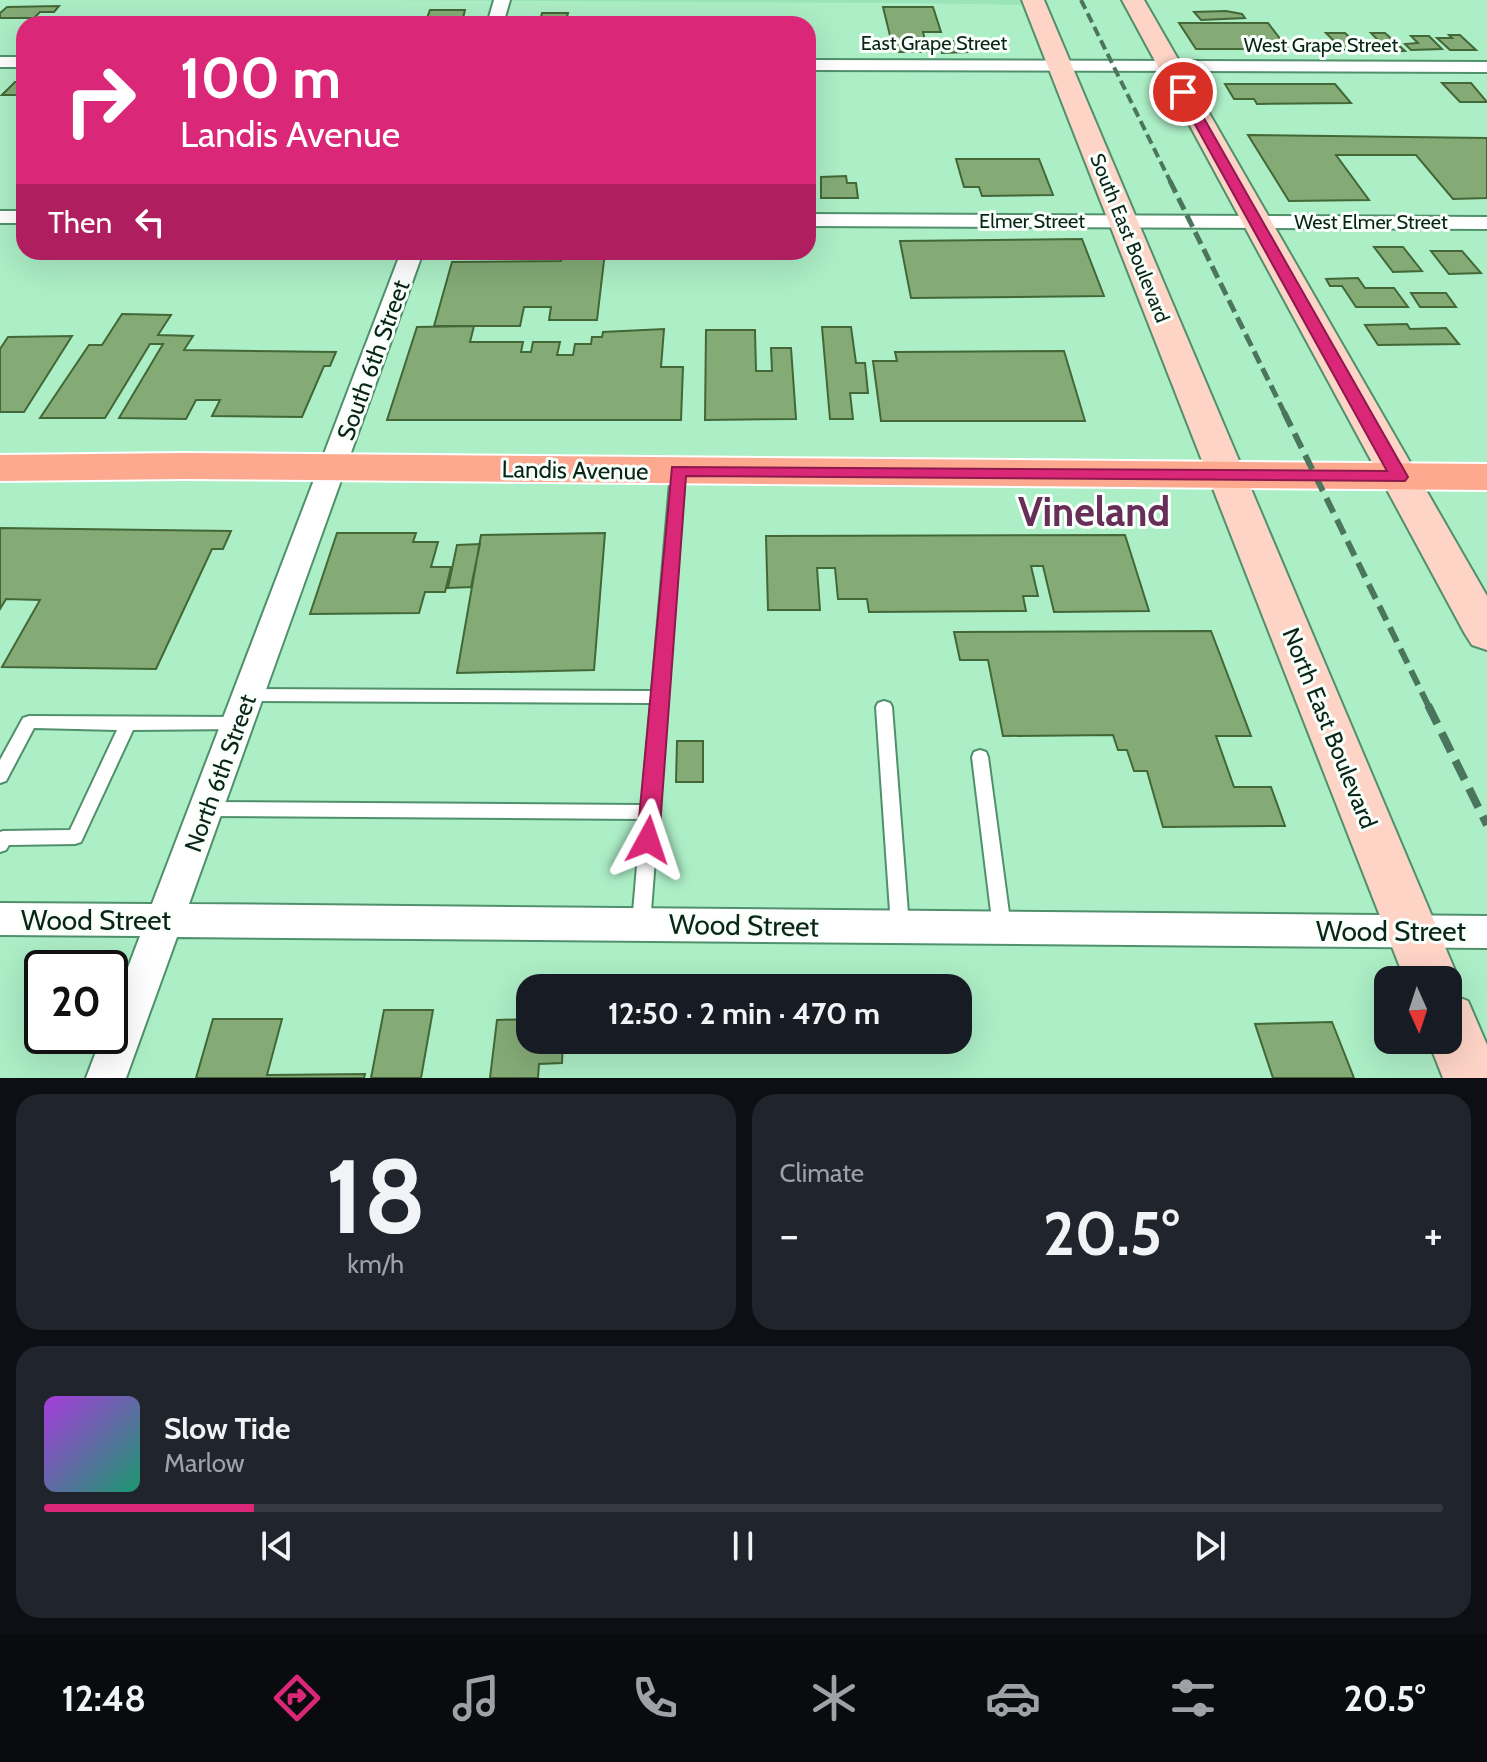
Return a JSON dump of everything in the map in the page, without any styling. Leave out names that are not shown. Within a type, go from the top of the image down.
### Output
[{"type":"main road","name":"South East Boulevard","points":[[1033,0],[1227,476]]},
{"type":"main road","points":[[1133,0],[1487,634]]},
{"type":"main road","name":"Landis Avenue","points":[[0,468],[1487,477]]},
{"type":"main road","name":"North East Boulevard","points":[[1227,476],[1426,966]]},
{"type":"main road","points":[[1462,1053],[1472,1078]]},
{"type":"street","name":"East Grape Street","points":[[816,65],[1060,66]]},
{"type":"street","name":"West Grape Street","points":[[1060,66],[1487,67]]},
{"type":"street","name":"Elmer Street","points":[[816,220],[1255,222]]},
{"type":"street","name":"West Elmer Street","points":[[1255,222],[1487,223]]},
{"type":"street","name":"South 6th Street","points":[[334,468],[409,260]]},
{"type":"street","name":"North 6th Street","points":[[106,1078],[334,468]]},
{"type":"street","name":"Wood Street","points":[[0,919],[1487,932]]},
{"type":"lane","points":[[641,924],[678,471]]},
{"type":"lane","points":[[0,776],[29,722],[128,724],[244,709],[660,697]]},
{"type":"lane","points":[[884,707],[900,927]]},
{"type":"lane","points":[[1,840],[75,837],[128,724]]},
{"type":"lane","points":[[980,757],[1003,928]]},
{"type":"lane","points":[[207,809],[650,812]]},
{"type":"shaded area","points":[[372,0],[1033,0],[1035,5],[904,3]]},
{"type":"building","points":[[59,6],[54,12],[40,12],[36,16],[0,18],[0,13],[7,7]]},
{"type":"building","points":[[883,7],[933,7],[941,32],[923,32],[928,52],[894,52]]},
{"type":"building","points":[[430,10],[465,10],[464,16],[428,16]]},
{"type":"building","points":[[1194,12],[1242,14],[1245,18],[1201,20]]},
{"type":"building","points":[[542,13],[568,13],[567,16],[541,16]]},
{"type":"building","points":[[1179,23],[1268,23],[1288,49],[1196,49]]},
{"type":"building","points":[[1326,33],[1345,33],[1362,49],[1343,50]]},
{"type":"building","points":[[1371,33],[1385,33],[1405,51],[1390,52]]},
{"type":"building","points":[[1449,35],[1460,35],[1476,50],[1450,50],[1437,38],[1452,38]]},
{"type":"building","points":[[1411,36],[1429,36],[1442,49],[1411,50],[1405,44],[1418,43]]},
{"type":"building","points":[[938,41],[963,41],[967,52],[942,53]]},
{"type":"building","points":[[15,82],[16,82],[16,95],[2,95]]},
{"type":"building","points":[[1442,83],[1471,83],[1487,102],[1460,102]]},
{"type":"building","points":[[1225,84],[1335,84],[1351,103],[1257,104],[1254,99],[1234,99]]},
{"type":"building","points":[[1248,135],[1487,138],[1487,198],[1453,199],[1416,155],[1336,155],[1369,200],[1289,201]]},
{"type":"building","points":[[956,159],[1039,159],[1053,195],[982,196],[979,187],[964,187]]},
{"type":"building","points":[[846,176],[847,183],[856,183],[858,198],[821,198],[821,177]]},
{"type":"building","points":[[1082,239],[1104,296],[911,298],[900,241]]},
{"type":"building","points":[[1374,247],[1403,247],[1422,271],[1393,272]]},
{"type":"building","points":[[1431,251],[1462,251],[1481,273],[1449,274]]},
{"type":"building","points":[[604,260],[597,320],[549,320],[551,307],[524,307],[520,326],[434,326],[452,262]]},
{"type":"building","points":[[1358,278],[1365,288],[1394,288],[1408,307],[1356,307],[1342,286],[1330,286],[1326,279]]},
{"type":"building","points":[[1411,293],[1446,293],[1456,307],[1420,307]]},
{"type":"building","points":[[122,314],[171,315],[158,335],[193,336],[184,350],[336,352],[330,366],[324,366],[302,417],[212,416],[220,400],[196,400],[186,419],[119,418],[163,344],[150,344],[105,418],[40,418],[89,345],[102,345]]},
{"type":"building","points":[[1407,324],[1410,329],[1446,328],[1459,344],[1378,345],[1365,325]]},
{"type":"building","points":[[474,326],[470,342],[523,342],[521,352],[531,352],[533,342],[560,342],[557,355],[573,355],[575,344],[591,344],[592,337],[602,337],[603,332],[664,329],[661,367],[683,367],[681,420],[387,420],[417,327]]},
{"type":"building","points":[[822,327],[851,327],[856,363],[865,363],[868,393],[850,393],[853,419],[830,419]]},
{"type":"building","points":[[706,330],[755,330],[756,371],[772,371],[771,348],[791,348],[796,419],[705,420]]},
{"type":"building","points":[[72,336],[24,412],[0,412],[0,349],[8,337]]},
{"type":"building","points":[[1064,351],[1085,421],[881,421],[873,361],[897,361],[895,352]]},
{"type":"building","points":[[0,528],[231,531],[223,549],[212,549],[156,669],[2,667],[40,600],[6,599],[0,609]]},
{"type":"building","points":[[337,533],[416,533],[413,542],[438,542],[431,567],[451,567],[445,592],[425,592],[419,613],[310,614]]},
{"type":"building","points":[[605,533],[594,670],[457,673],[481,535]]},
{"type":"building","points":[[1125,535],[1149,611],[1054,612],[1043,566],[1031,566],[1038,596],[1023,596],[1026,611],[869,612],[867,599],[838,599],[835,568],[817,568],[820,610],[768,610],[766,536]]},
{"type":"building","points":[[480,544],[471,587],[448,588],[457,545]]},
{"type":"building","points":[[1211,631],[1251,736],[1216,736],[1234,787],[1271,787],[1285,826],[1163,827],[1147,771],[1134,771],[1127,750],[1118,750],[1113,735],[1003,736],[988,660],[960,660],[954,632]]},
{"type":"building","points":[[677,741],[703,741],[703,782],[676,782]]},
{"type":"building","points":[[384,1010],[433,1010],[421,1078],[371,1078]]},
{"type":"building","points":[[213,1019],[282,1019],[267,1075],[365,1074],[364,1078],[196,1078]]},
{"type":"building","points":[[516,1019],[516,1054],[562,1054],[562,1063],[539,1064],[538,1078],[490,1078],[497,1020]]},
{"type":"building","points":[[1332,1022],[1354,1078],[1273,1078],[1255,1024]]},
{"type":"railway","points":[[1081,0],[1171,183]]},
{"type":"railway","points":[[1170,181],[1285,414]]},
{"type":"railway","points":[[1284,412],[1429,707]]},
{"type":"railway","points":[[1428,705],[1487,825]]},
{"type":"district","name":"Vineland","points":[[1094,511]]},
{"type":"route","points":[[648,840],[678,471],[1399,477],[1183,92]]}]
